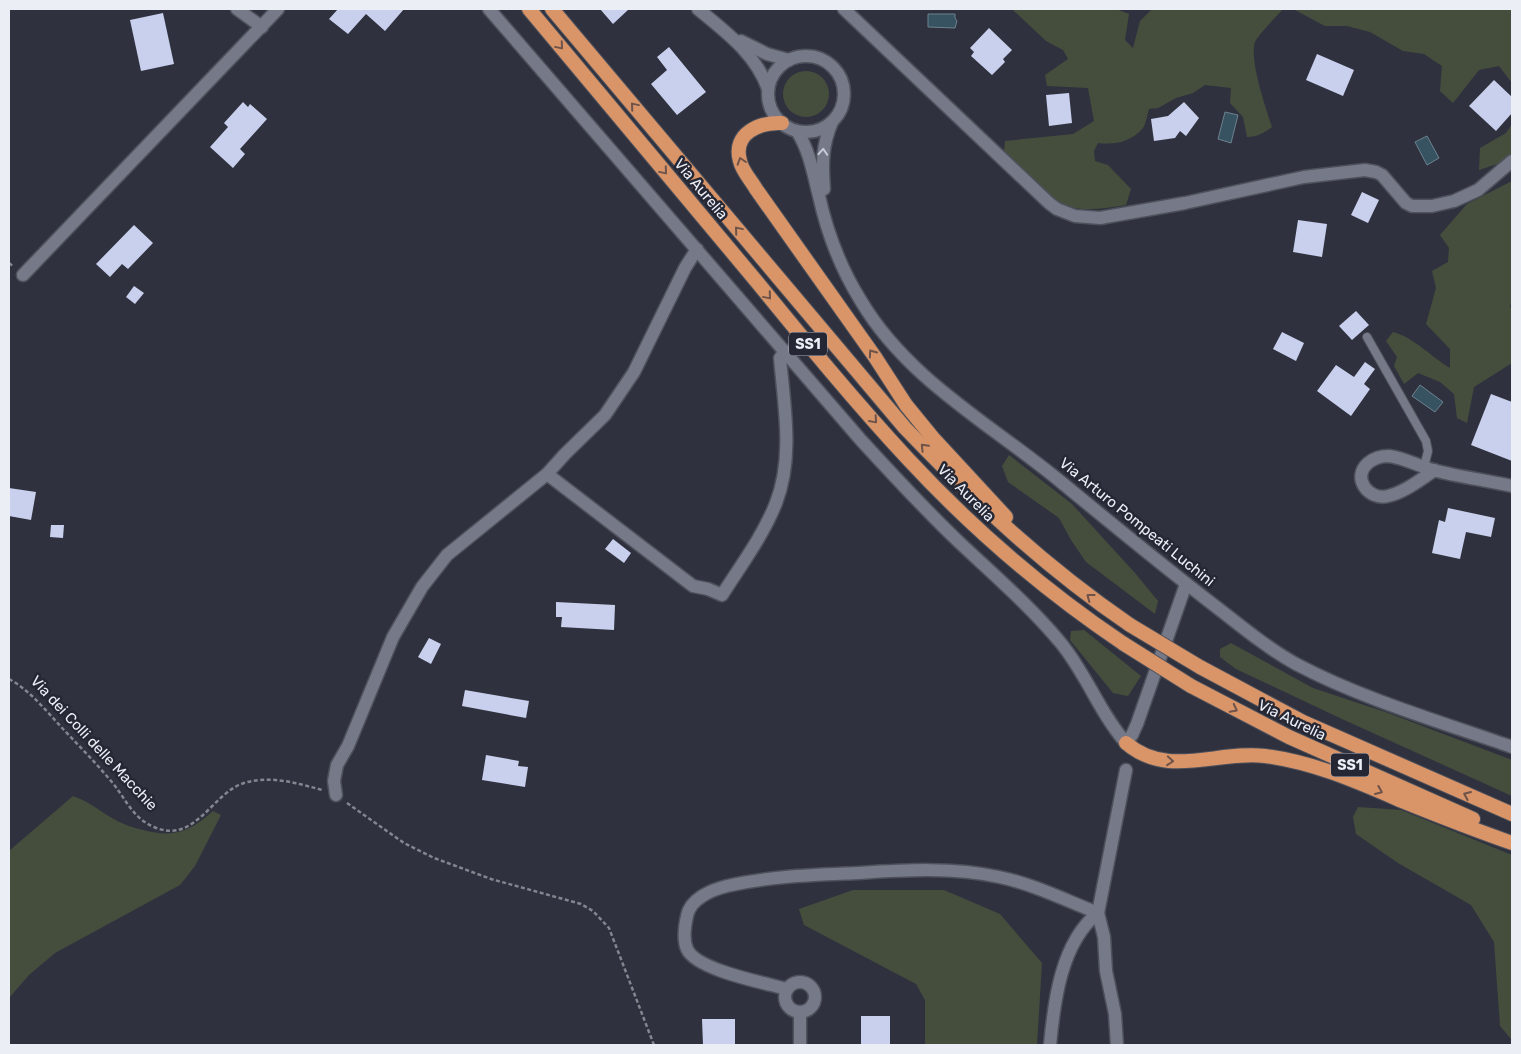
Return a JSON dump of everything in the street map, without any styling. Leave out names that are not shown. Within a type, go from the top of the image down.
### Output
[{"type":"highway","name":"Via Aurelia","points":[[529,9],[823,362],[909,460],[974,525],[1009,556],[1091,621],[1191,686],[1289,737],[1512,836]]},
{"type":"highway","name":"Via Aurelia","points":[[552,9],[906,428],[964,489],[1034,554],[1130,625],[1200,667],[1302,722],[1512,814]]},
{"type":"highway","points":[[782,123],[762,124],[753,128],[747,134],[739,149],[741,165],[906,405],[933,438],[1003,513],[1034,554]]},
{"type":"highway","points":[[1126,743],[1140,754],[1165,761],[1186,762],[1240,755],[1256,755],[1311,766],[1512,843]]},
{"type":"street","points":[[237,9],[262,27]]},
{"type":"street","points":[[22,275],[278,9]]},
{"type":"street","points":[[489,9],[904,487],[1034,614],[1060,642],[1080,670],[1111,725],[1126,743],[1137,724],[1186,584]]},
{"type":"street","points":[[698,9],[725,30],[756,49],[789,60]]},
{"type":"street","points":[[844,9],[1049,203],[1056,209],[1075,216],[1091,218],[1110,217],[1304,178],[1365,170],[1382,175],[1406,203],[1412,206],[1432,206],[1454,201],[1478,190],[1512,161]]},
{"type":"street","points":[[725,30],[751,57],[764,78],[771,108],[782,123],[797,131],[809,132],[821,129],[832,122],[839,113],[843,102],[844,89],[834,68],[824,61],[813,57],[801,56],[789,60],[779,67],[772,77],[768,89]]},
{"type":"street","name":"Via Arturo Pompeati Luchini","points":[[826,218],[822,150],[832,122]]},
{"type":"street","name":"Via Arturo Pompeati Luchini","points":[[797,131],[810,155],[819,198],[844,269],[861,302],[905,358],[937,387],[1034,460],[1186,584],[1279,654],[1319,676],[1358,692],[1512,747]]},
{"type":"street","points":[[336,795],[334,781],[337,765],[348,746],[390,644],[422,587],[447,555],[547,474],[565,454],[597,425],[624,389],[697,248]]},
{"type":"street","points":[[547,474],[693,586],[708,589],[722,595],[761,535],[777,502],[784,473],[787,437],[780,358],[785,351]]},
{"type":"street","points":[[1430,469],[1408,487],[1389,496],[1373,495],[1366,490],[1363,484],[1362,475],[1364,468],[1379,458],[1387,456],[1430,469],[1512,486]]},
{"type":"street","points":[[1117,1045],[1115,1014],[1106,971],[1104,937],[1098,913],[1126,770]]},
{"type":"street","points":[[787,989],[725,972],[699,962],[687,949],[684,927],[691,904],[724,886],[755,881],[838,874],[930,870],[1000,877],[1033,886],[1098,913]]},
{"type":"street","points":[[1050,1045],[1056,998],[1071,948],[1091,918],[1098,913]]},
{"type":"street","points":[[801,982],[810,985],[813,988],[815,997],[812,1006],[804,1011],[794,1011],[785,999],[787,989],[791,985],[801,982]]},
{"type":"street","points":[[800,1012],[800,1045]]},
{"type":"lane","points":[[1366,337],[1426,441],[1430,469]]},
{"type":"path","name":"Via dei Colli delle Macchie","points":[[9,679],[30,694],[112,782],[127,806],[154,828],[167,831],[188,827],[234,788],[243,783],[262,779],[290,782],[336,795],[404,843],[434,858],[491,879],[581,904],[593,911],[610,928],[654,1045]]},
{"type":"green space","points":[[1012,9],[1116,9],[1129,14],[1125,40],[1133,48],[1140,21],[1152,9],[1283,9],[1257,39],[1254,50],[1256,72],[1272,127],[1260,134],[1247,137],[1243,117],[1230,103],[1231,88],[1205,85],[1193,93],[1176,98],[1158,108],[1149,109],[1143,128],[1133,137],[1117,143],[1098,143],[1094,151],[1095,161],[1108,165],[1131,189],[1126,205],[1089,209],[1067,206],[1053,198],[1004,152],[1005,141],[1073,134],[1094,121],[1088,88],[1047,86],[1045,75],[1068,59],[1063,50],[1046,41]]},
{"type":"green space","points":[[1293,9],[1512,9],[1512,83],[1499,66],[1479,70],[1453,103],[1440,91],[1442,66],[1424,54],[1403,51],[1370,32],[1347,26],[1325,26]]},
{"type":"green space","points":[[806,71],[819,75],[825,81],[829,94],[825,107],[819,113],[806,117],[793,113],[787,107],[783,94],[787,81],[793,75]]},
{"type":"green space","points":[[1512,124],[1512,159],[1479,170],[1480,148],[1506,133]]},
{"type":"green space","points":[[1512,181],[1512,298],[1510,307],[1512,309],[1512,363],[1474,387],[1467,423],[1457,418],[1454,394],[1440,382],[1418,373],[1404,384],[1394,366],[1397,357],[1386,341],[1393,332],[1401,335],[1416,343],[1450,368],[1450,349],[1426,324],[1436,288],[1432,271],[1448,262],[1449,248],[1440,235],[1467,204]]},
{"type":"green space","points":[[1009,455],[1072,504],[1158,601],[1155,614],[1086,562],[1059,518],[1008,482],[1002,466]]},
{"type":"green space","points":[[1084,630],[1141,676],[1128,696],[1113,693],[1070,640],[1071,631]]},
{"type":"green space","points":[[1231,643],[1313,688],[1388,713],[1512,760],[1512,796],[1236,669],[1220,657],[1220,649]]},
{"type":"green space","points":[[73,796],[126,825],[154,832],[173,833],[181,831],[197,824],[213,811],[221,815],[195,866],[180,885],[55,953],[29,975],[9,998],[9,851]]},
{"type":"green space","points":[[1358,807],[1401,810],[1512,855],[1512,1040],[1500,1026],[1494,942],[1471,905],[1398,863],[1356,834],[1353,817]]},
{"type":"green space","points":[[853,890],[944,890],[1000,914],[1042,963],[1037,1045],[925,1045],[925,1000],[916,984],[804,925],[799,909]]},
{"type":"water","points":[[928,14],[955,14],[957,21],[955,28],[928,27]]},
{"type":"water","points":[[1225,112],[1238,115],[1231,143],[1218,139]]},
{"type":"water","points":[[1427,136],[1439,158],[1427,165],[1415,142]]},
{"type":"water","points":[[1420,385],[1443,402],[1435,412],[1412,396]]},
{"type":"building","points":[[338,9],[404,9],[385,31],[366,14],[348,34],[329,19]]},
{"type":"building","points":[[600,9],[629,9],[613,24]]},
{"type":"building","points":[[163,13],[174,64],[141,71],[130,20]]},
{"type":"building","points":[[989,28],[1012,50],[1003,59],[1005,62],[992,75],[971,56],[974,52],[970,48]]},
{"type":"building","points":[[669,47],[706,92],[677,115],[651,84],[667,70],[657,57]]},
{"type":"building","points":[[1317,54],[1354,70],[1343,96],[1306,80]]},
{"type":"building","points":[[1494,80],[1512,97],[1512,113],[1496,131],[1469,106]]},
{"type":"building","points":[[1069,93],[1072,123],[1049,126],[1046,95]]},
{"type":"building","points":[[243,102],[248,107],[250,104],[267,119],[240,149],[245,154],[233,168],[210,147],[228,127],[224,123]]},
{"type":"building","points":[[1184,102],[1199,118],[1186,136],[1180,131],[1175,138],[1154,141],[1151,119],[1168,116]]},
{"type":"building","points":[[1362,192],[1379,200],[1368,223],[1351,215]]},
{"type":"building","points":[[1298,220],[1327,224],[1322,257],[1293,252]]},
{"type":"building","points":[[134,225],[153,243],[128,269],[122,264],[110,277],[96,264]]},
{"type":"building","points":[[134,286],[144,293],[135,304],[126,297]]},
{"type":"building","points":[[1356,311],[1369,325],[1352,340],[1339,326]]},
{"type":"building","points":[[1282,332],[1304,343],[1296,361],[1273,349]]},
{"type":"building","points":[[1365,362],[1375,369],[1364,384],[1370,389],[1351,416],[1317,391],[1336,365],[1354,377]]},
{"type":"building","points":[[1491,394],[1512,402],[1512,461],[1471,445]]},
{"type":"building","points":[[9,488],[36,492],[31,520],[9,516]]},
{"type":"building","points":[[1448,508],[1495,518],[1491,537],[1466,532],[1460,559],[1432,553],[1439,520],[1445,522]]},
{"type":"building","points":[[51,525],[64,525],[63,538],[50,537]]},
{"type":"building","points":[[613,539],[631,553],[624,563],[605,549]]},
{"type":"building","points":[[556,602],[615,605],[614,630],[561,627],[562,617],[556,617]]},
{"type":"building","points":[[429,638],[441,644],[431,664],[418,657]]},
{"type":"building","points":[[465,690],[529,701],[526,718],[462,706]]},
{"type":"building","points":[[486,755],[519,761],[518,766],[528,767],[525,787],[482,780]]},
{"type":"building","points":[[861,1016],[890,1016],[890,1045],[861,1045]]},
{"type":"building","points":[[702,1019],[735,1019],[735,1045],[703,1045]]}]
